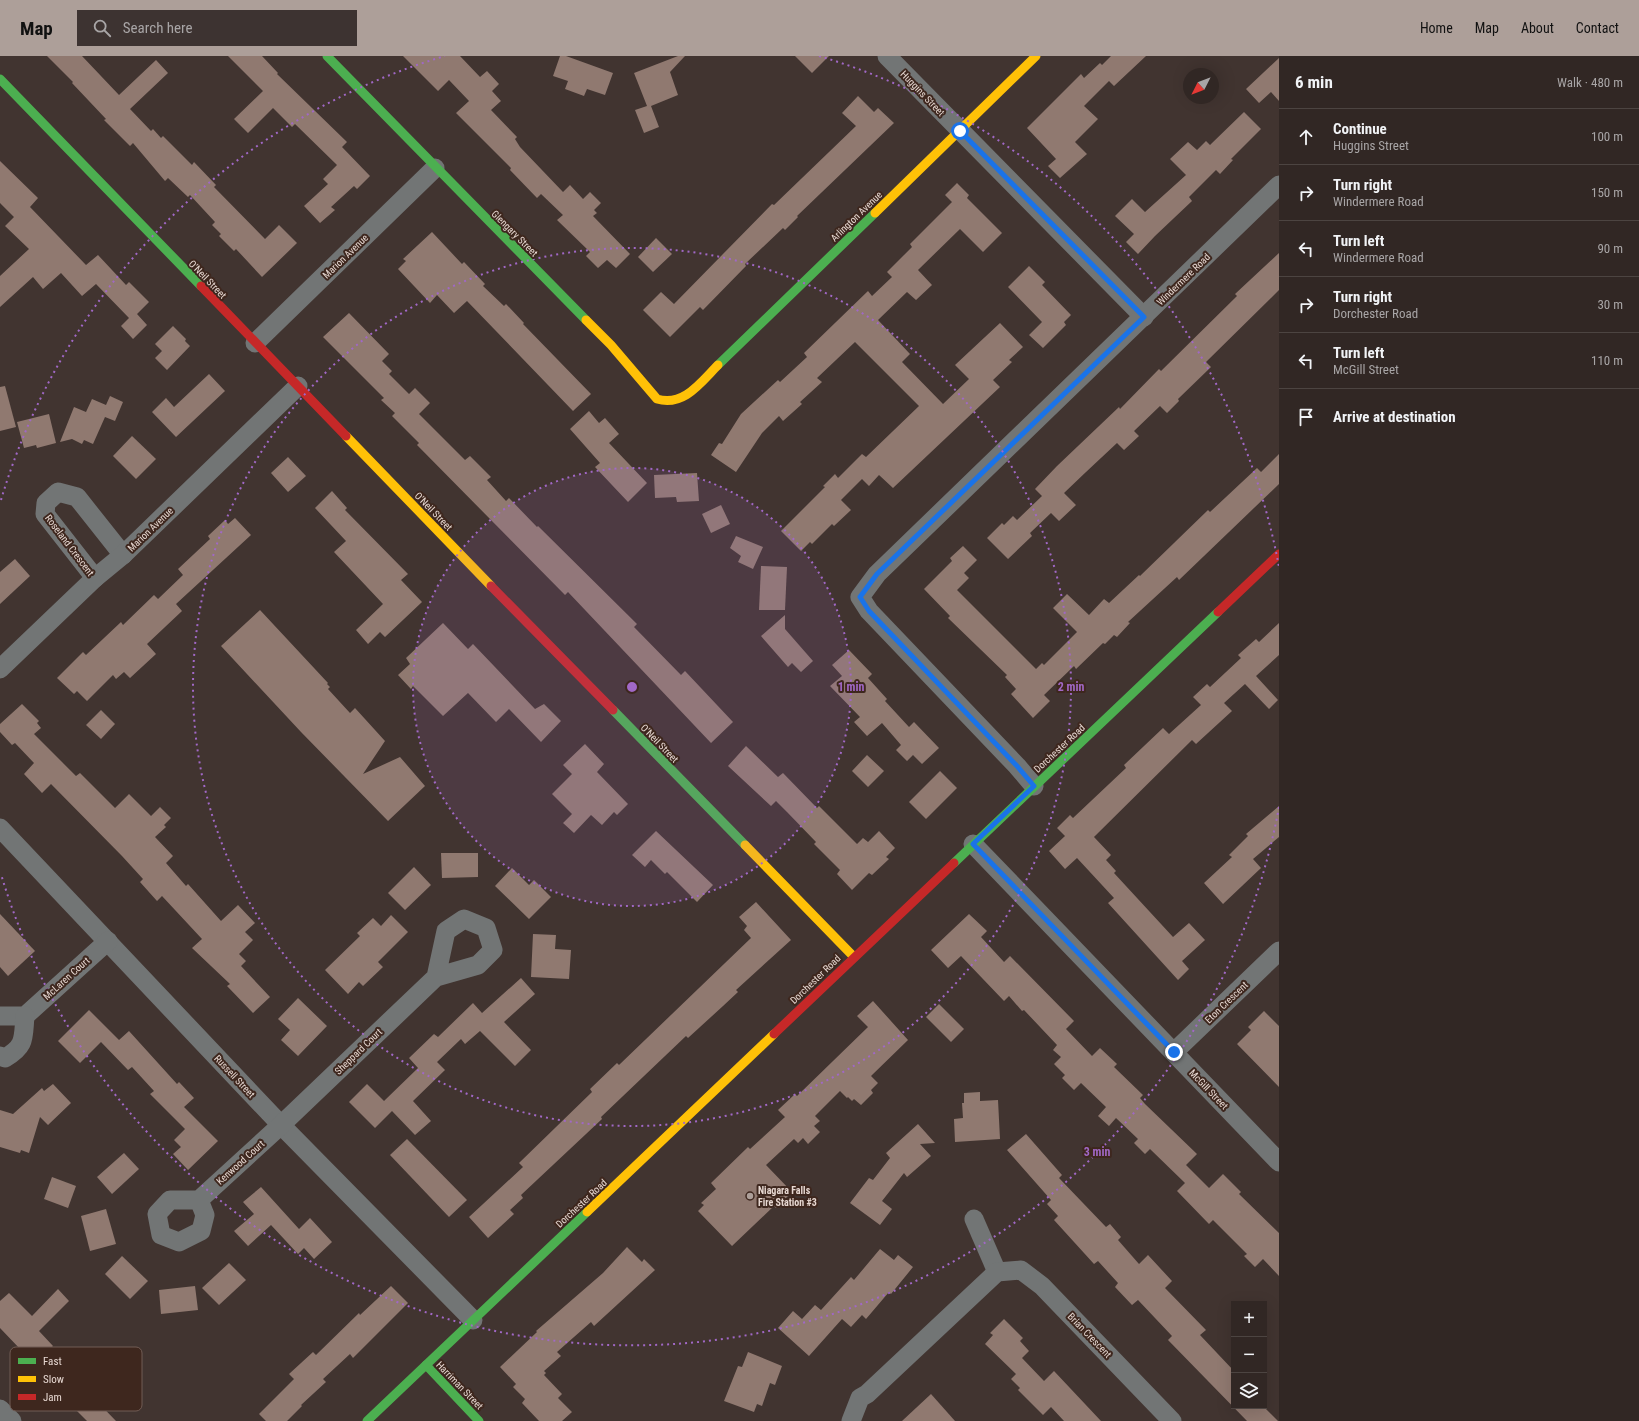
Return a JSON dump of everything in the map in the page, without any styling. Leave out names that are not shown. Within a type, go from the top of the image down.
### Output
[{"type":"street","name":"Glengary Street","points":[[327,56],[435,168],[611,345],[658,399],[668,403],[682,400],[692,391]]},
{"type":"street","name":"Huggins Street","points":[[887,56],[1144,317]]},
{"type":"street","name":"Arlington Avenue","points":[[692,391],[1036,56]]},
{"type":"street","name":"O'Neil Street","points":[[0,79],[255,343],[854,957]]},
{"type":"street","name":"Marion Avenue","points":[[255,343],[435,168]]},
{"type":"street","name":"Windermere Road","points":[[1034,786],[1001,749],[869,611],[860,597],[877,574],[1279,185]]},
{"type":"street","name":"Marion Avenue","points":[[0,669],[95,578],[123,555],[298,386]]},
{"type":"street","name":"Roseland Crescent","points":[[95,578],[45,514],[46,502],[58,492],[77,497],[123,555]]},
{"type":"street","name":"Dorchester Road","points":[[367,1421],[1279,554]]},
{"type":"street","name":"Russell Street","points":[[0,828],[281,1125],[473,1320]]},
{"type":"street","name":"McGill Street","points":[[973,844],[1279,1162]]},
{"type":"street","name":"McLaren Court","points":[[25,1016],[108,941]]},
{"type":"street","name":"Eton Crescent","points":[[1174,1052],[1279,951]]},
{"type":"street","name":"Sheppard Court","points":[[281,1125],[436,977]]},
{"type":"street","points":[[0,1016],[25,1016],[23,1038],[18,1051],[6,1058],[0,1056]]},
{"type":"street","name":"Kenwood Court","points":[[199,1200],[281,1125]]},
{"type":"street","points":[[851,1421],[860,1398],[997,1272],[974,1220]]},
{"type":"street","name":"Brian Crescent","points":[[997,1272],[1021,1270],[1042,1286],[1172,1421]]},
{"type":"street","name":"Harriman Street","points":[[426,1365],[479,1421]]},
{"type":"street","points":[[0,1409],[12,1421]]},
{"type":"building","points":[[47,56],[82,56],[119,95],[156,60],[168,73],[130,109],[151,131],[153,129],[161,138],[163,136],[192,165],[194,162],[216,185],[214,187],[265,239],[279,225],[297,243],[262,277],[236,249],[234,251],[219,236],[221,234],[212,225],[215,222],[190,195],[188,197],[168,178],[165,181],[133,143],[130,146],[104,120],[106,119],[72,83],[73,82]]},
{"type":"building","points":[[228,56],[262,56],[278,73],[277,74],[347,142],[342,147],[370,176],[357,189],[354,186],[331,207],[335,210],[320,223],[304,206],[328,184],[323,179],[337,165],[295,124],[292,127],[273,108],[248,133],[234,119],[263,91]]},
{"type":"building","points":[[403,56],[460,56],[480,77],[487,71],[499,84],[492,91],[501,101],[491,110],[517,137],[515,139],[520,147],[563,192],[570,185],[583,199],[590,192],[601,203],[594,210],[597,213],[593,216],[630,254],[616,268],[607,260],[598,268],[586,256],[590,252],[557,220],[563,215],[541,194],[537,198],[510,170],[511,168],[456,113],[469,101],[449,80],[438,91]]},
{"type":"building","points":[[560,56],[566,56],[613,73],[605,95],[587,89],[584,96],[565,89],[568,81],[553,76]]},
{"type":"building","points":[[678,56],[685,56],[670,72],[678,95],[651,106],[659,127],[644,133],[635,110],[647,106],[634,73]]},
{"type":"building","points":[[795,56],[829,56],[812,73]]},
{"type":"building","points":[[1111,56],[1146,56],[1114,86],[1109,81],[1084,106],[1098,119],[1075,142],[1087,154],[1060,178],[1048,166],[1056,159],[1027,128],[1081,74],[1084,78],[1100,63],[1102,65]]},
{"type":"building","points":[[1279,58],[1279,101],[1271,92],[1259,103],[1246,89]]},
{"type":"building","points":[[858,96],[874,112],[878,108],[894,123],[797,216],[798,217],[785,230],[783,228],[745,264],[746,266],[703,310],[700,307],[670,337],[643,310],[661,292],[674,304],[772,204],[774,205],[856,126],[842,113]]},
{"type":"building","points":[[1244,112],[1261,129],[1231,159],[1233,160],[1220,174],[1216,170],[1189,197],[1192,201],[1138,254],[1126,242],[1134,234],[1115,216],[1132,199],[1145,212],[1186,175],[1170,159],[1188,142],[1197,150],[1206,141],[1210,145]]},
{"type":"building","points":[[0,161],[38,198],[30,207],[86,265],[98,255],[126,285],[129,282],[149,302],[137,314],[147,325],[133,339],[121,326],[129,318],[96,284],[82,296],[61,273],[43,289],[33,277],[0,307],[0,276],[29,249],[5,226],[14,217],[0,203]]},
{"type":"building","points":[[957,183],[969,195],[967,198],[1002,233],[983,252],[960,229],[918,270],[932,285],[916,300],[907,292],[878,320],[910,354],[902,362],[943,404],[969,379],[955,365],[1000,323],[1023,347],[1009,360],[1012,362],[993,380],[1000,387],[893,488],[879,475],[869,486],[862,479],[841,500],[851,510],[834,526],[832,524],[812,544],[810,542],[801,551],[781,531],[825,487],[823,486],[835,474],[838,478],[862,454],[866,457],[919,406],[855,342],[817,378],[822,382],[800,402],[802,404],[783,421],[779,416],[762,433],[736,472],[711,455],[719,443],[722,444],[741,414],[778,380],[780,382],[807,357],[804,353],[868,291],[872,296],[892,277],[887,272],[912,247],[910,244],[952,202],[945,195]]},
{"type":"building","points":[[432,232],[462,264],[464,262],[485,284],[483,286],[504,306],[506,304],[524,323],[523,324],[591,394],[573,411],[467,301],[454,313],[437,295],[430,303],[398,269],[406,261],[403,259]]},
{"type":"building","points":[[656,238],[672,254],[653,272],[638,257]]},
{"type":"building","points":[[1279,253],[1279,290],[1206,362],[1211,367],[1178,399],[1179,401],[1167,413],[1160,406],[1134,431],[1139,436],[1124,450],[1117,443],[1086,472],[1064,493],[1076,505],[1059,521],[1051,513],[1030,533],[1032,536],[1008,559],[987,538],[1002,523],[1004,525],[1013,516],[1017,520],[1042,496],[1035,489],[1057,466],[1119,407],[1120,409],[1159,369],[1161,371],[1237,296],[1235,294]]},
{"type":"building","points":[[1029,266],[1045,282],[1042,285],[1071,315],[1064,322],[1066,325],[1043,348],[1029,335],[1042,322],[1008,287]]},
{"type":"building","points":[[349,313],[389,354],[382,361],[392,371],[389,374],[409,394],[415,388],[430,403],[419,414],[465,460],[470,456],[491,477],[487,480],[506,501],[509,498],[537,527],[538,526],[637,624],[634,627],[681,675],[685,671],[733,722],[711,743],[568,592],[565,595],[417,445],[419,443],[392,416],[395,413],[381,400],[384,398],[323,337]]},
{"type":"building","points":[[173,326],[186,339],[185,341],[190,346],[167,370],[155,358],[162,351],[155,344]]},
{"type":"building","points":[[209,374],[225,391],[176,437],[152,412],[166,398],[174,407]]},
{"type":"building","points":[[5,386],[16,427],[0,431],[0,387]]},
{"type":"building","points":[[110,396],[123,402],[115,421],[105,417],[93,444],[84,440],[82,444],[72,439],[60,442],[74,407],[86,412],[92,399],[106,405]]},
{"type":"building","points":[[589,411],[599,423],[605,418],[619,434],[609,443],[647,483],[628,502],[595,467],[600,463],[570,429]]},
{"type":"building","points":[[49,414],[56,443],[37,448],[36,445],[24,448],[17,422]]},
{"type":"building","points":[[132,436],[156,459],[136,479],[113,456]]},
{"type":"building","points":[[1279,454],[1279,484],[1179,580],[1177,577],[1128,622],[1130,623],[1117,637],[1114,635],[1105,644],[1103,643],[1076,669],[1074,666],[1044,695],[1050,701],[1033,718],[1011,694],[1016,689],[1005,677],[1007,675],[948,618],[950,616],[924,589],[952,561],[950,558],[963,546],[977,560],[964,573],[969,578],[957,590],[1036,669],[1042,663],[1044,665],[1077,632],[1053,608],[1067,594],[1089,615],[1104,599],[1109,603],[1139,575],[1140,576],[1208,510],[1210,512],[1257,468],[1261,472]]},
{"type":"building","points":[[288,457],[306,476],[288,492],[271,473]]},
{"type":"building","points":[[697,473],[699,501],[677,502],[676,497],[655,498],[654,475]]},
{"type":"building","points":[[332,491],[347,508],[345,510],[408,574],[401,580],[422,602],[385,637],[380,632],[368,644],[356,630],[383,604],[334,552],[346,541],[315,508]]},
{"type":"building","points":[[721,505],[730,524],[711,533],[702,514]]},
{"type":"building","points":[[235,518],[251,535],[176,604],[182,611],[147,644],[156,654],[130,678],[124,672],[116,679],[113,675],[87,701],[77,691],[74,694],[57,678],[83,652],[86,655],[121,622],[123,625],[154,595],[158,599],[183,575],[178,569],[210,539],[208,536],[225,520],[228,524]]},
{"type":"building","points":[[736,536],[763,547],[753,569],[738,562],[741,556],[730,548]]},
{"type":"building","points":[[15,559],[30,576],[0,604],[0,572]]},
{"type":"building","points":[[761,566],[787,567],[785,610],[759,610]]},
{"type":"building","points":[[260,610],[328,683],[327,684],[330,687],[328,689],[350,713],[355,708],[385,741],[363,774],[400,757],[425,786],[388,821],[301,732],[221,646]]},
{"type":"building","points":[[785,615],[785,629],[813,661],[801,672],[792,663],[788,667],[761,636]]},
{"type":"building","points":[[443,623],[468,649],[473,644],[535,709],[544,704],[561,721],[541,742],[509,709],[496,722],[468,693],[443,716],[413,686],[411,689],[398,675],[410,664],[406,658]]},
{"type":"building","points":[[1279,623],[1279,655],[1256,676],[1278,700],[1269,709],[1245,684],[1224,703],[1232,711],[1196,744],[1192,740],[1094,837],[1111,855],[1106,860],[1116,871],[1114,873],[1173,937],[1189,923],[1205,940],[1182,961],[1189,969],[1178,980],[1108,903],[1114,898],[1077,858],[1065,869],[1049,851],[1065,836],[1057,828],[1070,815],[1073,818],[1126,768],[1124,765],[1163,728],[1169,734],[1201,705],[1193,697],[1207,684],[1210,687],[1241,658],[1238,655],[1256,639],[1259,642]]},
{"type":"building","points":[[849,650],[872,674],[868,678],[887,699],[885,701],[909,727],[914,722],[939,748],[922,764],[913,755],[907,761],[896,750],[901,745],[882,723],[867,736],[854,722],[860,717],[830,686],[842,676],[832,665]]},
{"type":"building","points":[[22,704],[39,721],[37,723],[41,728],[34,734],[76,776],[80,773],[115,808],[129,794],[151,816],[160,807],[171,818],[164,825],[166,827],[155,837],[173,856],[166,863],[186,886],[188,884],[221,921],[238,905],[255,923],[245,932],[253,940],[239,954],[246,961],[241,966],[270,997],[253,1013],[227,986],[230,984],[192,948],[202,939],[162,896],[157,901],[140,882],[143,879],[51,784],[42,793],[24,774],[34,763],[15,743],[12,745],[0,732],[0,724]]},
{"type":"building","points":[[101,710],[115,724],[101,739],[86,725]]},
{"type":"building","points":[[585,744],[604,764],[597,772],[628,804],[617,815],[614,812],[602,825],[591,815],[574,833],[563,823],[572,814],[552,794],[572,774],[563,765]]},
{"type":"building","points":[[746,746],[778,777],[783,773],[817,808],[819,806],[857,844],[863,838],[868,842],[879,831],[895,848],[886,857],[889,859],[872,875],[869,873],[852,890],[837,874],[840,870],[814,844],[816,842],[776,801],[771,806],[728,766]]},
{"type":"building","points":[[867,755],[884,771],[868,787],[852,771]]},
{"type":"building","points":[[940,771],[957,788],[926,819],[909,802]]},
{"type":"building","points":[[1279,806],[1279,837],[1253,859],[1261,868],[1223,904],[1204,883],[1232,857],[1229,855],[1248,836],[1246,834]]},
{"type":"building","points":[[656,831],[713,885],[697,902],[667,872],[665,874],[651,860],[645,867],[632,855]]},
{"type":"building","points":[[441,853],[478,853],[478,877],[442,878]]},
{"type":"building","points":[[414,867],[431,885],[405,910],[388,893]]},
{"type":"building","points":[[512,868],[529,885],[534,880],[551,897],[529,919],[495,886]]},
{"type":"building","points":[[756,902],[791,940],[736,990],[738,992],[688,1038],[686,1036],[601,1117],[602,1119],[521,1195],[523,1198],[510,1210],[514,1214],[488,1238],[469,1217],[523,1167],[519,1163],[592,1092],[590,1089],[617,1063],[619,1065],[751,938],[744,930],[747,926],[739,917]]},
{"type":"building","points":[[0,914],[35,951],[8,976],[0,967]]},
{"type":"building","points":[[969,914],[987,931],[981,937],[1004,962],[1010,956],[1074,1021],[1066,1029],[1092,1056],[1100,1048],[1117,1064],[1114,1067],[1143,1095],[1140,1098],[1145,1104],[1197,1154],[1186,1165],[1209,1188],[1223,1174],[1241,1192],[1239,1194],[1279,1233],[1279,1276],[1263,1259],[1255,1267],[1244,1256],[1247,1254],[1213,1220],[1209,1224],[1177,1191],[1185,1183],[1150,1149],[1145,1154],[1134,1143],[1138,1139],[1116,1118],[1109,1126],[1098,1116],[1106,1107],[1081,1083],[1074,1090],[1062,1078],[1065,1075],[1054,1064],[1061,1057],[1053,1050],[1057,1045],[1024,1010],[1022,1011],[1009,996],[1004,1001],[961,956],[948,968],[931,950]]},
{"type":"building","points":[[391,915],[408,932],[378,962],[383,967],[363,986],[359,982],[348,994],[325,970],[360,936],[357,933],[373,918],[381,926]]},
{"type":"building","points":[[533,934],[556,935],[555,949],[571,950],[569,979],[531,977]]},
{"type":"building","points":[[521,978],[535,994],[504,1022],[531,1050],[515,1066],[480,1031],[465,1044],[461,1039],[437,1062],[445,1070],[413,1101],[431,1121],[415,1135],[392,1111],[375,1128],[349,1102],[367,1084],[384,1101],[418,1068],[409,1058],[434,1034],[438,1037],[473,1003],[482,1013]]},
{"type":"building","points":[[298,998],[327,1026],[298,1056],[281,1040],[290,1030],[278,1019]]},
{"type":"building","points":[[873,1001],[908,1040],[871,1076],[878,1083],[871,1090],[873,1093],[861,1105],[854,1099],[852,1101],[848,1097],[847,1098],[840,1091],[815,1116],[820,1121],[814,1126],[820,1132],[808,1144],[803,1138],[798,1143],[794,1139],[766,1165],[792,1192],[776,1208],[774,1206],[732,1246],[698,1211],[704,1205],[701,1203],[716,1189],[711,1183],[748,1147],[750,1149],[785,1117],[778,1110],[795,1094],[797,1096],[868,1027],[857,1016]]},
{"type":"building","points":[[939,1004],[964,1029],[951,1042],[926,1017]]},
{"type":"building","points":[[89,1010],[119,1040],[129,1031],[177,1084],[179,1082],[194,1098],[184,1107],[218,1141],[188,1170],[173,1154],[181,1147],[174,1140],[185,1129],[150,1094],[154,1091],[132,1067],[128,1070],[101,1042],[80,1063],[58,1041]]},
{"type":"building","points":[[1264,1011],[1279,1026],[1279,1087],[1237,1044],[1251,1030],[1248,1027]]},
{"type":"building","points":[[53,1084],[71,1103],[48,1125],[40,1117],[29,1153],[21,1150],[20,1153],[0,1147],[0,1110],[13,1114],[42,1088],[44,1091]]},
{"type":"building","points":[[980,1092],[980,1101],[998,1100],[1000,1139],[955,1142],[954,1119],[963,1118],[962,1103],[964,1103],[964,1093]]},
{"type":"building","points":[[918,1124],[935,1143],[920,1144],[931,1156],[907,1177],[904,1173],[882,1201],[892,1209],[880,1225],[850,1203],[869,1178],[873,1180],[890,1158],[886,1153]]},
{"type":"building","points":[[1026,1134],[1062,1175],[1059,1178],[1106,1227],[1110,1224],[1121,1237],[1118,1240],[1139,1264],[1148,1255],[1172,1281],[1165,1288],[1206,1330],[1200,1335],[1231,1368],[1231,1405],[1168,1340],[1172,1336],[1138,1300],[1132,1305],[1115,1287],[1118,1283],[1098,1261],[1094,1264],[1054,1220],[1058,1216],[1047,1204],[1051,1200],[1007,1150]]},
{"type":"building","points":[[407,1139],[467,1200],[449,1217],[390,1155]]},
{"type":"building","points":[[124,1153],[139,1169],[112,1194],[97,1177]]},
{"type":"building","points":[[52,1177],[76,1186],[68,1208],[44,1199]]},
{"type":"building","points":[[261,1187],[299,1229],[310,1218],[332,1242],[314,1259],[304,1248],[298,1254],[271,1225],[248,1246],[234,1231],[254,1214],[243,1202]]},
{"type":"building","points":[[106,1209],[116,1244],[90,1251],[81,1216]]},
{"type":"building","points":[[627,1247],[642,1262],[644,1259],[655,1270],[594,1326],[591,1322],[557,1352],[561,1356],[544,1371],[546,1373],[544,1375],[562,1394],[558,1398],[572,1412],[562,1421],[539,1421],[522,1403],[525,1399],[513,1387],[516,1384],[500,1367],[537,1332],[536,1331],[603,1273]]},
{"type":"building","points":[[880,1249],[894,1260],[898,1255],[913,1267],[891,1294],[889,1292],[866,1319],[862,1315],[851,1327],[842,1319],[809,1356],[778,1328],[793,1311],[802,1319],[815,1305],[821,1310],[851,1277],[854,1280]]},
{"type":"building","points":[[122,1256],[148,1281],[130,1299],[105,1274]]},
{"type":"building","points":[[229,1263],[246,1280],[219,1305],[202,1288]]},
{"type":"building","points":[[195,1286],[198,1310],[161,1314],[159,1290]]},
{"type":"building","points":[[391,1286],[408,1303],[353,1358],[350,1354],[323,1379],[326,1382],[301,1405],[302,1406],[287,1421],[266,1421],[259,1414],[294,1379],[289,1374],[313,1352],[316,1355],[359,1313],[360,1315]]},
{"type":"building","points":[[58,1289],[69,1301],[39,1331],[53,1346],[52,1347],[18,1347],[0,1328],[0,1301],[9,1293],[32,1316]]},
{"type":"building","points":[[1004,1319],[1023,1338],[1020,1341],[1029,1351],[1022,1358],[1044,1381],[1054,1371],[1101,1421],[1064,1421],[1051,1407],[1043,1415],[1018,1390],[1020,1388],[1011,1379],[1016,1374],[985,1344],[993,1335],[990,1333]]},
{"type":"building","points":[[748,1352],[782,1366],[775,1385],[770,1383],[762,1406],[757,1404],[754,1412],[724,1401],[738,1366],[742,1367]]},
{"type":"building","points":[[931,1394],[955,1421],[902,1421]]},
{"type":"building","points":[[1235,1409],[1266,1409],[1278,1421],[1247,1421]]},
{"type":"building","points":[[77,1411],[106,1411],[116,1421],[87,1421]]},
{"type":"traffic: fast","points":[[327,56],[586,320]]},
{"type":"traffic: fast","points":[[0,79],[201,286]]},
{"type":"traffic: fast","points":[[718,365],[875,213]]},
{"type":"traffic: fast","points":[[954,863],[1218,612]]},
{"type":"traffic: fast","points":[[613,710],[745,845]]},
{"type":"traffic: fast","points":[[367,1421],[587,1212]]},
{"type":"traffic: fast","points":[[426,1365],[479,1421]]},
{"type":"traffic: slow","points":[[875,213],[1036,56]]},
{"type":"traffic: slow","points":[[586,320],[611,345],[657,399],[667,401],[684,396],[698,385],[718,365]]},
{"type":"traffic: slow","points":[[346,436],[491,586]]},
{"type":"traffic: slow","points":[[745,845],[854,957]]},
{"type":"traffic: slow","points":[[587,1212],[774,1034]]},
{"type":"traffic: jam","points":[[201,286],[346,436]]},
{"type":"traffic: jam","points":[[1218,612],[1279,554]]},
{"type":"traffic: jam","points":[[491,586],[613,710]]},
{"type":"traffic: jam","points":[[774,1034],[954,863]]},
{"type":"place","name":"Niagara Falls Fire Station #3","points":[[750,1196]]},
{"type":"route","points":[[960,131],[1144,317],[877,574],[860,597],[869,611],[1017,766],[1034,786],[973,844],[1174,1052]]}]
